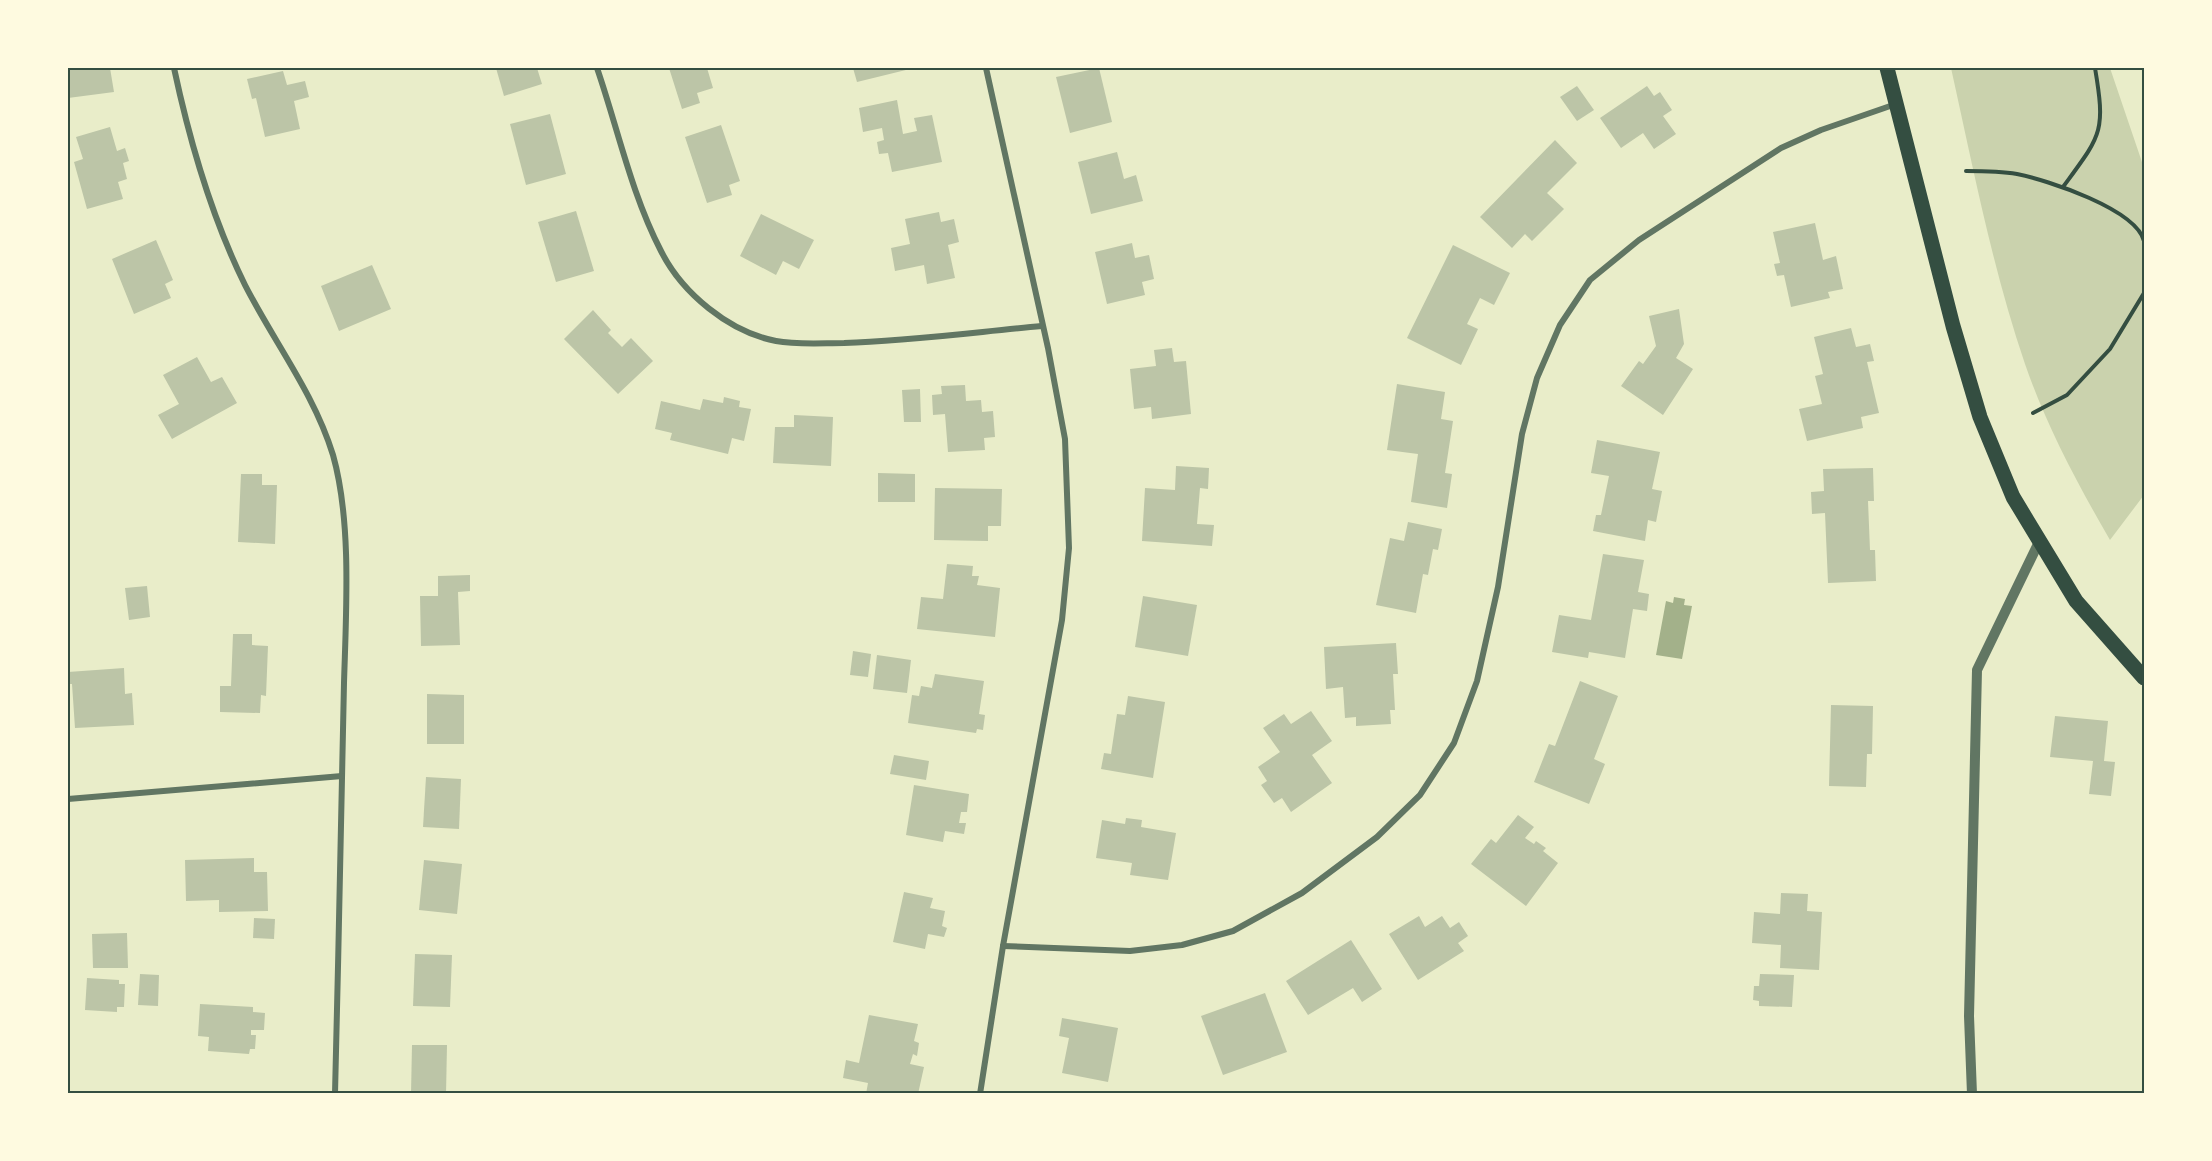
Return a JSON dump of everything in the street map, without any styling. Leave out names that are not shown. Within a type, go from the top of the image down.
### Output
[{"type":"main road","points":[[1887,68],[1953,326],[1980,417],[2013,497],[2076,601],[2145,678]]},
{"type":"street","points":[[174,68],[192,142],[221,233],[267,326],[320,416],[333,457],[340,495],[347,604],[335,1094]]},
{"type":"street","points":[[597,68],[637,198],[662,254],[692,293],[726,322],[775,341],[820,344],[882,342],[1042,326]]},
{"type":"street","points":[[980,1094],[1003,946],[1062,621],[1069,548],[1065,439],[986,68]]},
{"type":"street","points":[[1003,946],[1130,951],[1182,945],[1233,931],[1302,893],[1377,837],[1420,795],[1454,743],[1483,658],[1498,587],[1522,434],[1537,378],[1560,325],[1590,280],[1639,240],[1781,148],[1821,130],[1897,103]]},
{"type":"street","points":[[1972,1094],[1969,1016],[1977,670],[2039,542]]},
{"type":"street","points":[[68,799],[342,776]]},
{"type":"path","points":[[2063,187],[2095,144],[2100,125],[2101,103],[2095,68]]},
{"type":"path","points":[[1966,171],[2016,174],[2063,187],[2110,207],[2143,233],[2145,241]]},
{"type":"path","points":[[2033,413],[2067,395],[2110,349],[2145,293]]},
{"type":"shaded area","points":[[1951,68],[2110,68],[2144,168],[2144,495],[2110,540],[2063,454],[2042,409],[2025,364],[1993,254]]},
{"type":"shaded area","points":[[1674,597],[1685,599],[1684,605],[1692,606],[1682,659],[1656,655],[1666,601],[1673,603]]},
{"type":"building","points":[[68,68],[110,68],[114,92],[68,98]]},
{"type":"building","points":[[496,68],[537,68],[542,84],[504,96]]},
{"type":"building","points":[[669,68],[707,68],[713,88],[697,93],[700,103],[682,109]]},
{"type":"building","points":[[853,68],[914,68],[857,82]]},
{"type":"building","points":[[1099,68],[1112,122],[1070,133],[1056,77]]},
{"type":"building","points":[[283,71],[287,85],[305,81],[309,97],[294,101],[300,129],[265,137],[256,98],[252,99],[247,79]]},
{"type":"building","points":[[1577,86],[1594,110],[1577,121],[1560,97]]},
{"type":"building","points":[[1647,86],[1654,96],[1660,92],[1672,110],[1663,116],[1676,134],[1654,149],[1643,133],[1621,148],[1600,118]]},
{"type":"building","points":[[897,100],[903,134],[917,131],[914,118],[932,115],[942,162],[892,172],[888,153],[879,154],[877,142],[884,140],[882,128],[863,132],[859,108]]},
{"type":"building","points":[[550,114],[566,174],[526,185],[510,124]]},
{"type":"building","points":[[721,125],[740,181],[729,185],[732,195],[707,203],[685,137]]},
{"type":"building","points":[[110,127],[117,151],[125,148],[129,161],[123,163],[127,179],[118,182],[123,199],[87,209],[74,162],[83,159],[76,137]]},
{"type":"building","points":[[1555,140],[1577,163],[1547,193],[1564,209],[1532,241],[1525,234],[1512,248],[1480,217]]},
{"type":"building","points":[[1117,152],[1124,179],[1136,175],[1143,201],[1091,214],[1078,162]]},
{"type":"building","points":[[576,211],[594,271],[556,282],[538,222]]},
{"type":"building","points":[[939,212],[941,222],[954,219],[959,242],[948,245],[955,278],[927,284],[924,265],[895,271],[891,248],[910,244],[905,219]]},
{"type":"building","points":[[761,214],[814,240],[799,269],[783,261],[776,275],[740,256]]},
{"type":"building","points":[[1815,223],[1823,260],[1836,256],[1843,289],[1828,292],[1830,298],[1791,307],[1784,275],[1777,276],[1774,264],[1780,263],[1773,232]]},
{"type":"building","points":[[156,240],[173,280],[165,284],[171,298],[134,314],[112,259]]},
{"type":"building","points":[[1132,243],[1135,258],[1149,255],[1154,279],[1142,282],[1145,295],[1107,304],[1095,252]]},
{"type":"building","points":[[1453,245],[1510,273],[1494,305],[1480,298],[1467,324],[1478,329],[1461,365],[1407,338]]},
{"type":"building","points":[[372,265],[391,309],[339,331],[321,286]]},
{"type":"building","points":[[1679,309],[1684,344],[1676,358],[1693,369],[1663,415],[1621,386],[1639,361],[1643,364],[1656,346],[1649,316]]},
{"type":"building","points":[[593,310],[611,330],[608,333],[622,347],[631,338],[653,361],[618,394],[564,339]]},
{"type":"building","points":[[1851,328],[1856,347],[1870,344],[1874,361],[1867,362],[1879,413],[1861,417],[1863,428],[1807,441],[1799,409],[1822,404],[1815,376],[1823,374],[1814,337]]},
{"type":"building","points":[[1172,348],[1174,362],[1186,361],[1191,414],[1152,419],[1151,407],[1134,409],[1130,369],[1156,366],[1154,350]]},
{"type":"building","points":[[197,357],[211,382],[222,377],[237,403],[172,439],[158,415],[179,404],[163,375]]},
{"type":"building","points":[[1397,384],[1445,392],[1441,419],[1453,421],[1445,473],[1452,474],[1447,508],[1411,502],[1418,454],[1387,450]]},
{"type":"building","points":[[965,385],[966,401],[981,400],[982,412],[993,411],[995,437],[984,438],[985,450],[948,452],[945,414],[933,415],[932,395],[942,394],[941,386]]},
{"type":"building","points":[[920,389],[921,422],[904,422],[902,390]]},
{"type":"building","points":[[724,397],[740,401],[739,407],[751,409],[744,441],[732,438],[728,454],[670,440],[672,433],[655,429],[661,401],[700,410],[703,399],[723,403]]},
{"type":"building","points":[[794,415],[833,417],[831,466],[773,463],[775,427],[794,427]]},
{"type":"building","points":[[1597,440],[1660,452],[1652,489],[1662,491],[1656,522],[1648,520],[1645,541],[1593,531],[1596,515],[1601,515],[1609,476],[1591,473]]},
{"type":"building","points":[[1176,466],[1209,468],[1208,489],[1200,488],[1197,524],[1214,525],[1212,546],[1142,541],[1145,488],[1175,490]]},
{"type":"building","points":[[1873,468],[1874,501],[1868,501],[1870,550],[1875,550],[1876,581],[1828,583],[1825,513],[1812,514],[1811,492],[1824,491],[1823,469]]},
{"type":"building","points":[[878,473],[915,474],[915,502],[878,502]]},
{"type":"building","points":[[241,474],[262,474],[262,485],[277,485],[275,544],[238,542]]},
{"type":"building","points":[[935,488],[1002,489],[1001,526],[988,526],[988,541],[934,540]]},
{"type":"building","points":[[1408,522],[1442,529],[1438,550],[1433,549],[1428,575],[1423,574],[1416,613],[1376,605],[1390,538],[1404,541]]},
{"type":"building","points":[[1603,554],[1644,560],[1638,592],[1649,594],[1647,611],[1633,609],[1625,658],[1589,652],[1588,658],[1552,652],[1559,615],[1591,620]]},
{"type":"building","points":[[947,564],[973,566],[972,576],[979,576],[977,585],[1000,588],[995,637],[917,629],[921,597],[943,599]]},
{"type":"building","points":[[470,575],[470,591],[458,592],[460,645],[421,646],[420,596],[438,596],[438,576]]},
{"type":"building","points":[[147,586],[150,617],[129,620],[125,588]]},
{"type":"building","points":[[1143,596],[1197,605],[1188,656],[1135,647]]},
{"type":"building","points":[[233,634],[252,634],[252,645],[268,646],[266,696],[261,695],[260,713],[220,712],[220,686],[231,686]]},
{"type":"building","points":[[1396,643],[1398,674],[1393,674],[1395,710],[1390,710],[1391,724],[1356,726],[1356,717],[1345,718],[1343,687],[1326,689],[1324,647]]},
{"type":"building","points":[[853,651],[871,654],[868,677],[850,675]]},
{"type":"building","points":[[877,655],[911,660],[907,693],[873,689]]},
{"type":"building","points":[[124,668],[125,694],[132,693],[134,725],[75,728],[72,684],[68,684],[68,672]]},
{"type":"building","points":[[935,674],[984,681],[979,714],[985,715],[983,730],[977,729],[976,733],[908,723],[912,695],[919,696],[921,686],[932,688]]},
{"type":"building","points":[[1580,681],[1618,696],[1594,759],[1605,764],[1589,804],[1534,782],[1549,744],[1555,746]]},
{"type":"building","points":[[427,694],[464,695],[464,744],[427,744]]},
{"type":"building","points":[[1128,696],[1165,702],[1153,778],[1101,769],[1104,753],[1111,754],[1117,714],[1125,715]]},
{"type":"building","points":[[1831,705],[1873,706],[1872,754],[1867,754],[1866,787],[1829,786]]},
{"type":"building","points":[[1311,711],[1332,741],[1312,755],[1332,783],[1291,812],[1282,798],[1274,803],[1261,785],[1267,781],[1258,767],[1280,752],[1263,728],[1284,714],[1291,724]]},
{"type":"building","points":[[2055,716],[2108,721],[2104,761],[2115,762],[2111,796],[2089,794],[2093,761],[2050,757]]},
{"type":"building","points":[[894,755],[929,761],[926,780],[890,774]]},
{"type":"building","points":[[426,777],[461,779],[459,829],[423,827]]},
{"type":"building","points":[[914,785],[969,794],[967,812],[961,812],[959,823],[966,823],[964,834],[945,831],[943,842],[906,835]]},
{"type":"building","points":[[1518,815],[1534,827],[1525,838],[1534,844],[1536,841],[1546,848],[1543,851],[1558,863],[1526,906],[1471,864],[1491,839],[1496,843]]},
{"type":"building","points":[[1126,818],[1142,820],[1141,827],[1176,833],[1168,880],[1130,875],[1132,863],[1096,858],[1102,820],[1125,824]]},
{"type":"building","points":[[254,858],[254,872],[267,872],[268,911],[219,912],[219,900],[186,901],[185,860]]},
{"type":"building","points":[[424,860],[462,864],[457,914],[419,910]]},
{"type":"building","points":[[904,892],[933,898],[930,908],[945,911],[942,926],[947,928],[944,937],[928,934],[925,949],[893,942]]},
{"type":"building","points":[[1781,893],[1808,894],[1807,911],[1822,912],[1819,970],[1780,968],[1781,945],[1752,943],[1754,912],[1780,914]]},
{"type":"building","points":[[1419,916],[1425,927],[1442,916],[1450,928],[1459,922],[1468,936],[1458,943],[1464,951],[1418,980],[1389,934]]},
{"type":"building","points":[[254,918],[275,919],[274,939],[253,938]]},
{"type":"building","points":[[127,933],[128,968],[93,968],[92,934]]},
{"type":"building","points":[[1351,940],[1382,989],[1362,1002],[1353,988],[1308,1015],[1286,981]]},
{"type":"building","points":[[415,954],[452,955],[450,1007],[413,1006]]},
{"type":"building","points":[[140,974],[159,975],[158,1006],[138,1005]]},
{"type":"building","points":[[1760,974],[1794,975],[1792,1007],[1759,1006],[1759,1001],[1753,1000],[1754,986],[1759,986]]},
{"type":"building","points":[[87,978],[119,980],[119,984],[125,984],[124,1007],[117,1007],[117,1012],[85,1010]]},
{"type":"building","points":[[1265,993],[1287,1052],[1223,1075],[1201,1016]]},
{"type":"building","points":[[200,1004],[253,1007],[253,1012],[265,1013],[264,1030],[251,1030],[251,1035],[256,1035],[255,1049],[250,1049],[249,1054],[208,1051],[209,1037],[198,1036]]},
{"type":"building","points":[[869,1015],[918,1024],[914,1041],[919,1043],[917,1056],[913,1054],[910,1064],[924,1067],[918,1094],[866,1094],[868,1083],[843,1078],[846,1060],[859,1063]]},
{"type":"building","points":[[1062,1018],[1118,1028],[1108,1082],[1062,1073],[1069,1038],[1059,1036]]},
{"type":"building","points":[[412,1045],[447,1045],[446,1094],[411,1094]]}]
